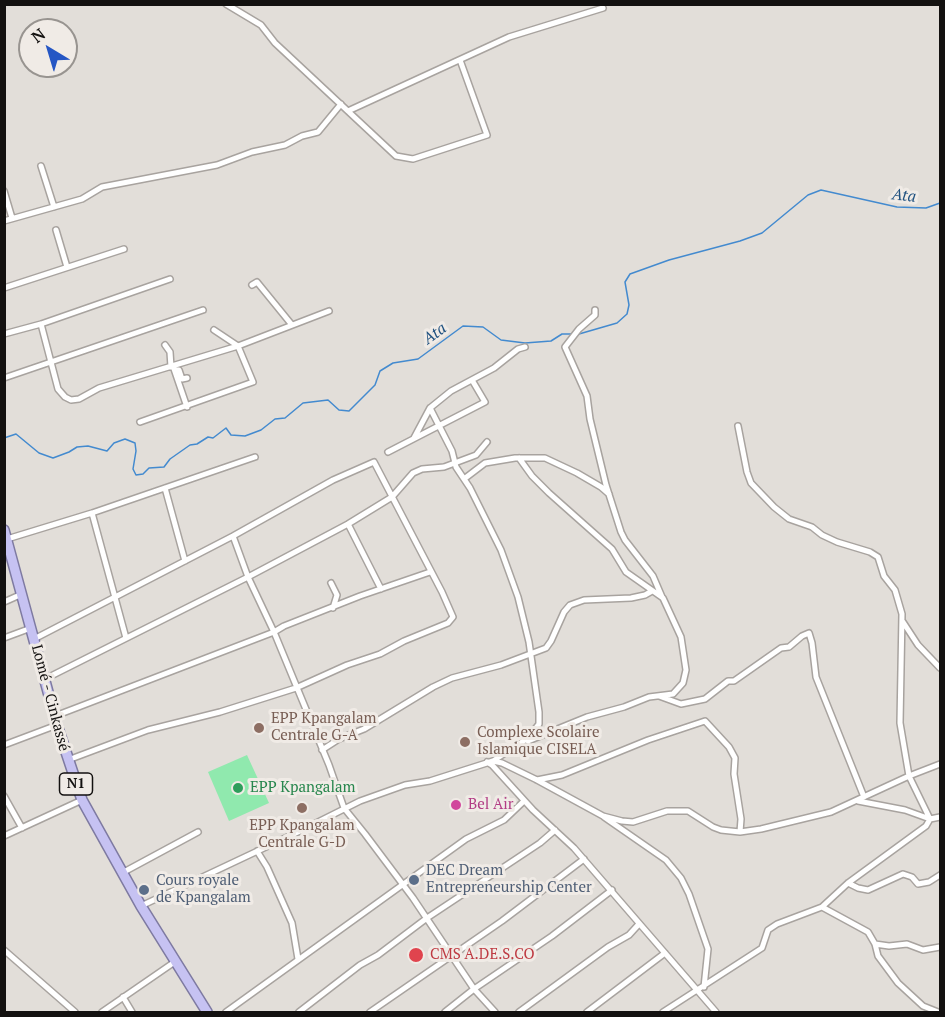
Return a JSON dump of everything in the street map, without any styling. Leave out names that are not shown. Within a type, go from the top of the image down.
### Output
[{"type":"highway","name":"Lomé - Cinkassé","points":[[6,535],[56,720],[82,800],[141,906],[207,1012]]},
{"type":"street","points":[[226,4],[261,26],[275,43],[396,156],[413,159],[487,135],[460,60]]},
{"type":"street","points":[[348,111],[509,37],[603,8]]},
{"type":"street","points":[[4,221],[82,199],[102,187],[217,165],[252,152],[285,145],[302,136],[318,132],[341,104]]},
{"type":"street","points":[[41,166],[54,207]]},
{"type":"street","points":[[4,191],[12,218]]},
{"type":"street","points":[[56,230],[67,267]]},
{"type":"street","points":[[4,288],[124,249]]},
{"type":"street","points":[[4,334],[40,324],[170,279]]},
{"type":"street","points":[[252,285],[257,282],[292,325]]},
{"type":"street","points":[[4,378],[203,310]]},
{"type":"street","points":[[516,746],[571,722],[677,692],[683,684],[686,670],[683,643],[653,576],[625,540],[610,495],[590,419],[587,396],[565,346],[595,315],[595,310]]},
{"type":"street","points":[[40,324],[58,388],[65,397],[71,400],[78,399],[99,388],[173,368],[330,311]]},
{"type":"street","points":[[140,422],[253,382],[237,346],[214,330]]},
{"type":"street","points":[[165,345],[170,352],[173,368],[187,407]]},
{"type":"street","points":[[414,438],[430,408],[451,391],[494,368],[518,349],[525,347]]},
{"type":"street","points":[[173,368],[179,370],[182,379],[187,378]]},
{"type":"street","points":[[388,452],[485,402],[472,380]]},
{"type":"street","points":[[141,906],[360,801],[405,785],[430,781],[489,762],[531,735],[540,721],[518,597],[507,565],[430,408]]},
{"type":"street","points":[[738,426],[751,483],[766,499],[789,519],[812,527],[837,542],[876,555],[884,576],[895,590],[902,621],[900,723],[909,776],[930,819]]},
{"type":"street","points":[[45,679],[348,524],[392,497],[413,473],[455,463],[476,455],[487,442]]},
{"type":"street","points":[[6,535],[92,513],[255,458]]},
{"type":"street","points":[[464,479],[485,464],[519,458],[545,458],[577,473],[610,495]]},
{"type":"street","points":[[519,458],[532,476],[549,493],[612,549],[626,572],[663,598]]},
{"type":"street","points":[[34,639],[233,536],[333,480],[374,462],[452,614],[450,622],[380,654],[347,665],[296,688],[220,712],[148,730],[68,760]]},
{"type":"street","points":[[165,488],[185,561]]},
{"type":"street","points":[[92,513],[126,638]]},
{"type":"street","points":[[348,524],[381,589]]},
{"type":"street","points":[[233,536],[344,808],[427,918],[474,989],[495,1012]]},
{"type":"street","points":[[4,745],[56,720],[284,626],[430,572]]},
{"type":"street","points":[[331,583],[337,595],[333,608]]},
{"type":"street","points":[[322,750],[339,739],[364,729],[452,678],[530,655],[549,646],[564,612],[570,605],[584,600],[631,598],[652,591]]},
{"type":"street","points":[[4,602],[22,594]]},
{"type":"street","points":[[902,621],[918,645],[940,668]]},
{"type":"street","points":[[4,638],[32,628]]},
{"type":"street","points":[[658,696],[681,704],[705,699],[728,681],[734,681],[781,648],[789,647],[809,633],[816,677],[864,797]]},
{"type":"street","points":[[537,780],[562,775],[648,740],[705,721],[729,747],[735,758],[734,774],[741,819],[740,832]]},
{"type":"street","points":[[489,762],[502,763],[603,816],[666,860],[681,878],[689,894],[708,949],[704,987]]},
{"type":"street","points":[[489,762],[612,890],[716,1012]]},
{"type":"street","points":[[603,816],[633,822],[667,811],[688,811],[713,827],[740,832],[831,812],[940,764]]},
{"type":"street","points":[[4,796],[22,828]]},
{"type":"street","points":[[4,836],[82,800]]},
{"type":"street","points":[[226,1012],[466,839],[504,820],[524,801]]},
{"type":"street","points":[[856,801],[906,810],[930,819],[940,817]]},
{"type":"street","points":[[663,1012],[762,948],[768,930],[777,924],[822,907],[848,883],[926,826],[930,819]]},
{"type":"street","points":[[299,1012],[360,965],[378,955],[427,918],[540,843],[555,830]]},
{"type":"street","points":[[123,873],[198,832]]},
{"type":"street","points":[[256,851],[267,867],[292,923],[298,959]]},
{"type":"street","points":[[370,1012],[509,916],[584,860]]},
{"type":"street","points":[[848,883],[868,890],[903,874],[912,877],[918,884],[929,882],[940,875]]},
{"type":"street","points":[[445,1012],[474,989],[536,948],[612,890]]},
{"type":"street","points":[[822,907],[868,932],[878,956],[898,983],[923,1006],[938,1012]]},
{"type":"street","points":[[519,1012],[608,947],[629,935],[639,924]]},
{"type":"street","points":[[875,945],[907,944],[923,950],[940,947]]},
{"type":"street","points":[[4,950],[75,1012]]},
{"type":"street","points":[[587,1012],[665,952]]},
{"type":"street","points":[[102,1012],[176,961]]},
{"type":"street","points":[[123,997],[132,1012]]},
{"type":"street","points":[[706,1012],[710,1005]]},
{"type":"green space","name":"EPP Kpangalam","points":[[247,755],[269,803],[229,821],[208,772]]},
{"type":"waterway","name":"Ata","points":[[579,334],[617,323],[627,314],[629,305],[625,282],[630,274],[669,260],[762,233],[808,195],[821,190],[897,207],[926,208],[940,203]]},
{"type":"waterway","name":"Ata","points":[[4,438],[16,434],[39,453],[53,458],[77,447],[88,446],[107,451],[114,443],[125,439],[135,443],[133,469],[136,475],[143,474],[149,468],[164,467],[170,459],[190,445],[197,444],[208,437],[213,438],[226,428],[231,435],[245,436],[261,430],[275,419],[285,418],[303,403],[328,400],[339,410],[349,411],[375,385],[380,371],[393,363],[418,359],[463,326],[483,327],[501,340],[525,343],[551,341],[562,334],[572,334]]},
{"type":"place","name":"EPP Kpangalam Centrale G-A","points":[[259,728]]},
{"type":"place","name":"Complexe Scolaire Islamique CISELA","points":[[465,742]]},
{"type":"place","name":"EPP Kpangalam","points":[[238,788]]},
{"type":"place","name":"Bel Air","points":[[456,805]]},
{"type":"place","name":"EPP Kpangalam Centrale G-D","points":[[302,808]]},
{"type":"place","name":"DEC Dream Entrepreneurship Center","points":[[414,880]]},
{"type":"place","name":"Cours royale de Kpangalam","points":[[144,890]]},
{"type":"place","name":"CMS A.DE.S.CO","points":[[416,955]]}]
